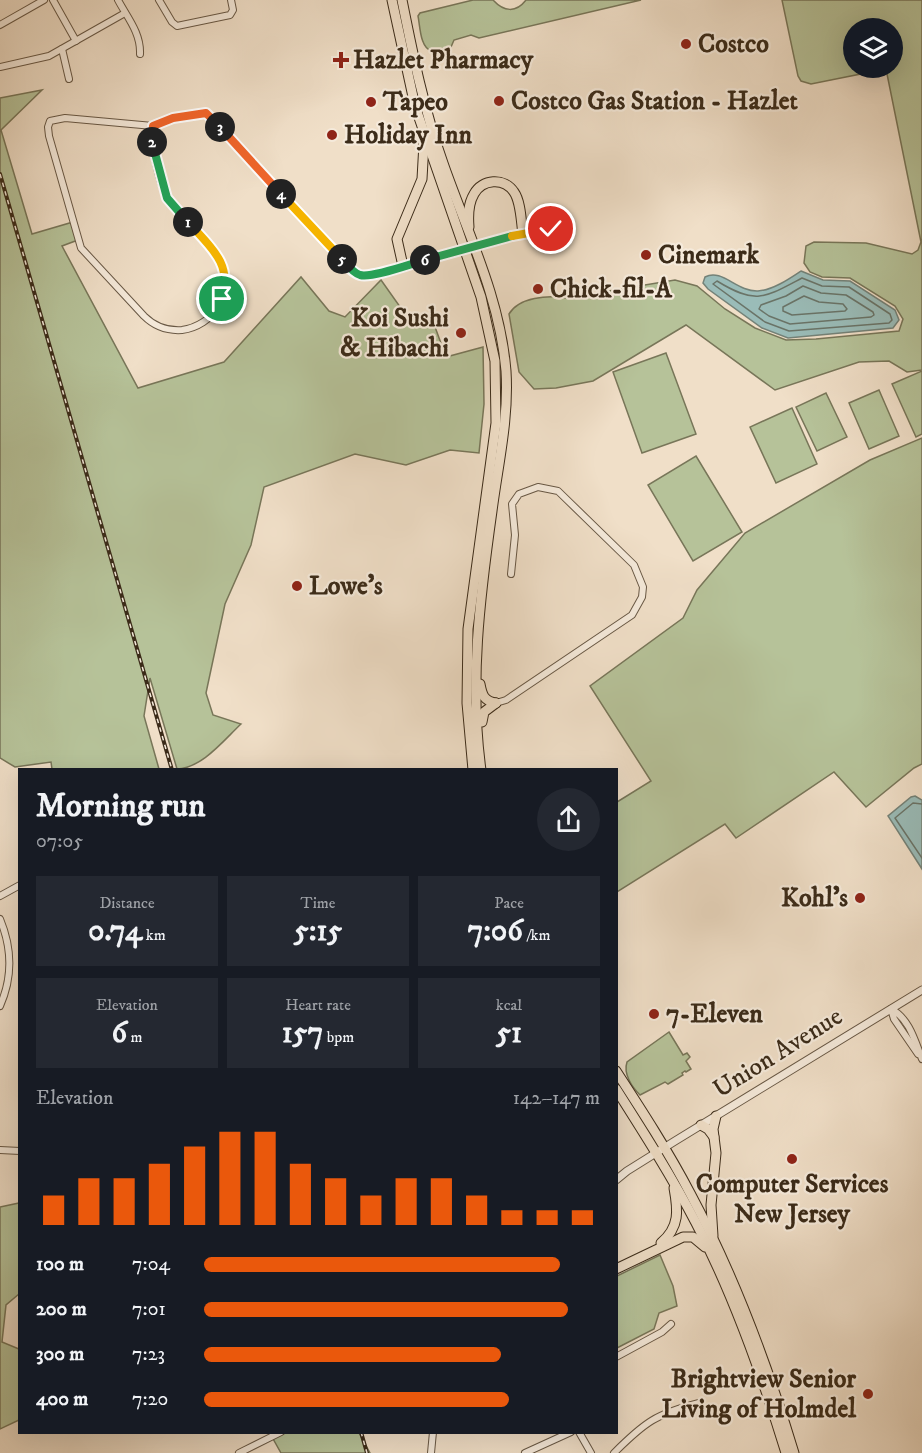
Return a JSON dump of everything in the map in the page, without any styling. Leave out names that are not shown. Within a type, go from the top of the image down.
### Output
[{"type":"highway","points":[[392,0],[407,75],[423,132],[481,297],[492,341],[497,400],[495,430],[468,629],[467,704],[473,768]]},
{"type":"highway","points":[[402,0],[426,107],[442,162],[492,294],[501,333],[507,399],[505,429],[487,553],[476,670],[481,768]]},
{"type":"highway","points":[[403,266],[397,239],[422,180],[423,132]]},
{"type":"highway","points":[[470,235],[468,212],[470,201],[477,189],[493,181],[504,183],[516,195],[523,234]]},
{"type":"highway","points":[[476,670],[484,698],[496,703]]},
{"type":"highway","points":[[478,748],[484,712],[496,703]]},
{"type":"highway","points":[[618,1075],[660,1150],[672,1180],[711,1253],[738,1316],[786,1453]]},
{"type":"highway","points":[[618,1092],[690,1193],[714,1241],[739,1296],[794,1453]]},
{"type":"highway","points":[[714,1241],[711,1205],[716,1153],[714,1137],[716,1116]]},
{"type":"highway","points":[[701,1125],[708,1129],[714,1137]]},
{"type":"highway","points":[[651,1252],[667,1238],[676,1223],[678,1210],[672,1180]]},
{"type":"highway","points":[[618,1268],[675,1240],[690,1236],[698,1240],[711,1253]]},
{"type":"highway","points":[[618,1263],[635,1260]]},
{"type":"street","points":[[0,25],[44,0]]},
{"type":"street","points":[[53,0],[76,41]]},
{"type":"street","points":[[118,0],[138,35],[140,54]]},
{"type":"street","points":[[159,0],[172,22],[177,26],[230,15],[233,10],[231,0]]},
{"type":"street","points":[[0,67],[44,58],[125,13]]},
{"type":"street","points":[[62,49],[69,79]]},
{"type":"street","points":[[153,126],[152,141],[167,198],[216,254],[224,268],[225,286],[222,299],[215,312],[197,326],[183,330],[165,328],[156,325],[144,316],[81,248],[49,136],[50,121],[65,118],[153,126],[173,118],[207,113],[357,274],[366,275],[475,245],[551,229]]},
{"type":"street","points":[[496,703],[506,700],[632,615],[642,597],[643,587],[634,565],[558,491],[538,487],[519,494],[512,504],[515,536],[511,574]]},
{"type":"street","points":[[0,896],[18,886]]},
{"type":"street","points":[[0,920],[7,937],[10,959],[8,984],[0,1005]]},
{"type":"street","name":"Union Avenue","points":[[618,1179],[660,1150],[922,990]]},
{"type":"street","points":[[891,1009],[902,1017],[914,1036],[922,1059]]},
{"type":"street","points":[[0,1150],[18,1151]]},
{"type":"street","points":[[618,1356],[662,1332],[671,1324]]},
{"type":"street","points":[[614,1453],[650,1420],[670,1410],[699,1403]]},
{"type":"street","points":[[239,1453],[277,1434]]},
{"type":"street","points":[[431,1453],[434,1434]]},
{"type":"street","points":[[525,1453],[567,1434]]},
{"type":"street","points":[[580,1434],[591,1453]]},
{"type":"green space","points":[[473,0],[493,0],[501,7],[514,9],[526,0],[641,0],[479,38],[471,35],[454,40],[451,47],[439,51],[428,49],[421,36],[418,16],[420,13]]},
{"type":"green space","points":[[782,0],[922,0],[922,370],[907,372],[889,361],[859,362],[775,390],[686,325],[593,381],[556,388],[534,389],[519,372],[509,314],[520,304],[534,299],[566,298],[675,280],[697,286],[725,309],[755,328],[786,340],[899,331],[903,319],[895,306],[850,278],[822,277],[810,272],[804,263],[806,246],[814,242],[866,243],[912,254],[918,250],[921,242],[888,78],[903,78],[903,18],[843,18],[843,78],[811,84],[801,81]]},
{"type":"green space","points":[[42,90],[1,130],[32,234],[73,222],[78,240],[62,246],[138,388],[224,362],[301,277],[329,311],[345,317],[381,280],[410,321],[431,316],[446,357],[483,347],[484,404],[479,453],[450,450],[406,465],[355,454],[264,487],[251,545],[225,604],[206,693],[213,715],[241,724],[212,752],[195,764],[186,767],[177,768],[150,678],[144,716],[159,768],[52,768],[51,762],[15,767],[0,758],[0,98]]},
{"type":"green space","points":[[666,353],[696,434],[642,453],[613,372]]},
{"type":"green space","points":[[922,371],[922,434],[916,437],[892,384]]},
{"type":"green space","points":[[879,390],[899,436],[869,449],[849,403]]},
{"type":"green space","points":[[826,393],[847,437],[817,451],[796,407]]},
{"type":"green space","points":[[792,408],[817,464],[776,483],[750,427]]},
{"type":"green space","points":[[922,438],[922,764],[866,807],[834,772],[736,838],[725,824],[618,891],[618,801],[651,781],[590,686],[683,618],[697,590],[745,533],[870,460]]},
{"type":"green space","points":[[696,456],[742,532],[693,561],[648,485]]},
{"type":"green space","points":[[669,1032],[683,1055],[687,1053],[690,1057],[686,1061],[691,1069],[668,1084],[665,1082],[640,1095],[627,1076],[627,1062]]},
{"type":"green space","points":[[18,1203],[18,1295],[6,1305],[2,1342],[18,1349],[18,1420],[0,1429],[0,1207]]},
{"type":"green space","points":[[660,1255],[673,1286],[677,1306],[659,1313],[654,1329],[618,1347],[618,1276]]},
{"type":"green space","points":[[280,1434],[360,1434],[370,1453],[281,1453],[272,1437]]},
{"type":"water","points":[[801,271],[823,280],[850,281],[895,310],[899,320],[893,328],[788,338],[762,328],[703,283],[705,277],[718,276],[743,288],[758,291],[786,281]]},
{"type":"water","points":[[915,796],[922,800],[922,869],[888,816]]},
{"type":"railway","points":[[0,174],[171,768]]},
{"type":"railway","points":[[362,1434],[367,1453]]},
{"type":"place","name":"Costco","points":[[686,44]]},
{"type":"place","name":"Hazlet Pharmacy","points":[[341,60]]},
{"type":"place","name":"Costco Gas Station - Hazlet","points":[[499,101]]},
{"type":"place","name":"Tapeo","points":[[371,102]]},
{"type":"place","name":"Holiday Inn","points":[[332,135]]},
{"type":"place","name":"Cinemark","points":[[646,255]]},
{"type":"place","name":"Chick-fil-A","points":[[538,289]]},
{"type":"place","name":"Koi Sushi & Hibachi","points":[[461,333]]},
{"type":"place","name":"Lowe's","points":[[297,586]]},
{"type":"place","name":"Kohl's","points":[[860,898]]},
{"type":"place","name":"7-Eleven","points":[[654,1014]]},
{"type":"place","name":"Computer Services New Jersey","points":[[792,1159]]},
{"type":"place","name":"Brightview Senior Living of Holmdel","points":[[868,1394]]},
{"type":"route","points":[[222,299],[225,291],[222,264],[216,254],[169,202],[154,151],[153,126],[173,118],[207,113],[357,274],[366,275],[394,270],[499,238],[551,229]]}]
